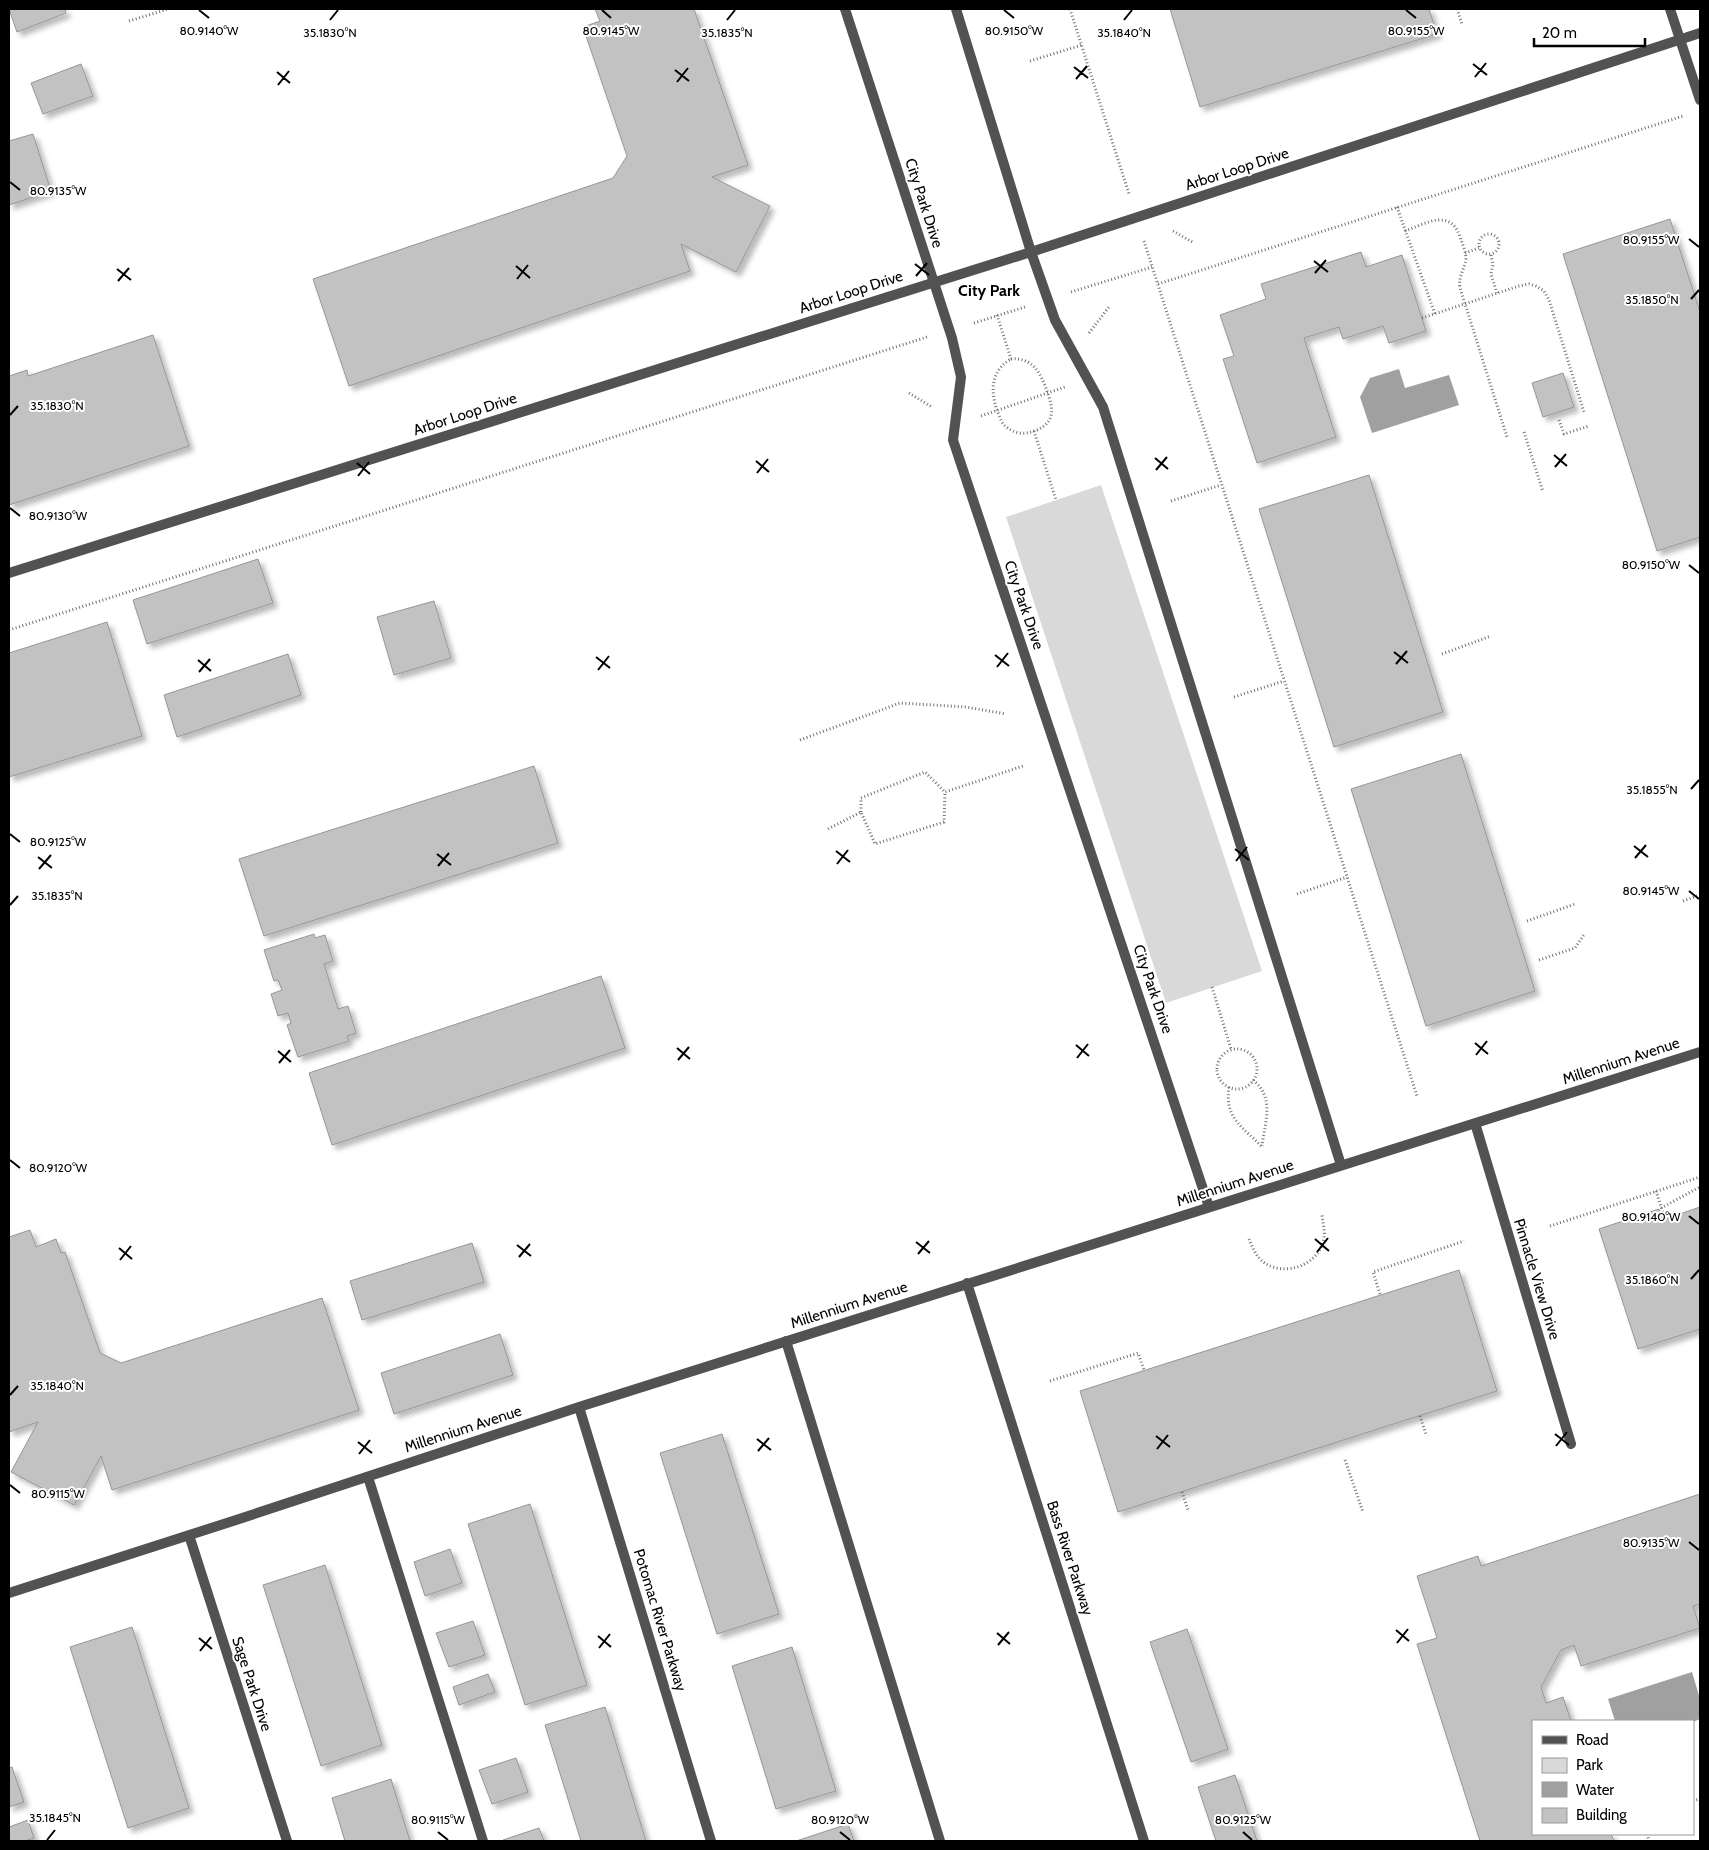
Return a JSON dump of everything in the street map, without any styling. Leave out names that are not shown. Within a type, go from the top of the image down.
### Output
[{"type":"street","name":"City Park Drive","points":[[844,9],[952,338],[960,378],[953,440],[1209,1207]]},
{"type":"street","points":[[956,9],[1031,252],[1055,320],[1103,407],[1341,1165]]},
{"type":"street","points":[[1670,9],[1700,100]]},
{"type":"street","name":"Arbor Loop Drive","points":[[9,573],[1031,252],[1700,33]]},
{"type":"street","name":"Millennium Avenue","points":[[9,1593],[579,1407],[1700,1052]]},
{"type":"street","name":"Pinnacle View Drive","points":[[1475,1123],[1571,1444]]},
{"type":"street","name":"Bass River Parkway","points":[[967,1283],[1144,1841]]},
{"type":"street","points":[[786,1341],[940,1841]]},
{"type":"street","name":"Potomac River Parkway","points":[[579,1407],[711,1841]]},
{"type":"street","points":[[368,1477],[483,1841]]},
{"type":"street","name":"Sage Park Drive","points":[[189,1535],[287,1841]]},
{"type":"path","points":[[129,22],[168,9]]},
{"type":"path","points":[[1070,9],[1128,192]]},
{"type":"path","points":[[1456,9],[1462,24]]},
{"type":"path","points":[[1030,61],[1082,45]]},
{"type":"path","points":[[1158,284],[1677,118]]},
{"type":"path","points":[[1397,207],[1435,314]]},
{"type":"path","points":[[1405,231],[1433,220],[1442,219],[1450,222],[1458,230],[1466,257],[1459,281],[1464,304],[1507,437]]},
{"type":"path","points":[[1492,234],[1498,238],[1499,245],[1497,251],[1491,254],[1484,253],[1479,248],[1478,242],[1482,236],[1492,234]]},
{"type":"path","points":[[1142,235],[1417,1096]]},
{"type":"path","points":[[1465,253],[1479,248]]},
{"type":"path","points":[[1491,254],[1493,264],[1491,274],[1497,293]]},
{"type":"path","points":[[1067,293],[1152,267]]},
{"type":"path","points":[[1422,318],[1519,286],[1529,284],[1536,286],[1544,291],[1554,310],[1584,412]]},
{"type":"path","points":[[965,325],[1029,305]]},
{"type":"path","points":[[1087,336],[1109,307]]},
{"type":"path","points":[[996,315],[1011,359]]},
{"type":"path","points":[[9,630],[924,339]]},
{"type":"path","points":[[1011,359],[1028,362],[1036,368],[1042,375],[1048,393],[1053,406],[1048,422],[1043,427],[1034,431],[1022,433],[1012,431],[1001,420],[992,392],[994,379],[1005,363],[1011,359]]},
{"type":"path","points":[[976,418],[1070,385]]},
{"type":"path","points":[[909,394],[932,407]]},
{"type":"path","points":[[1559,420],[1564,434],[1589,426]]},
{"type":"path","points":[[1034,431],[1056,500]]},
{"type":"path","points":[[1524,432],[1543,492]]},
{"type":"path","points":[[1171,501],[1222,484]]},
{"type":"path","points":[[1442,654],[1491,636]]},
{"type":"path","points":[[1234,696],[1284,680]]},
{"type":"path","points":[[800,740],[900,703],[966,707],[1006,714]]},
{"type":"path","points":[[945,792],[1022,766]]},
{"type":"path","points":[[925,772],[945,792],[944,822],[875,844],[861,812],[861,798],[925,772]]},
{"type":"path","points":[[828,829],[861,812]]},
{"type":"path","points":[[1297,894],[1347,877]]},
{"type":"path","points":[[1683,901],[1700,895]]},
{"type":"path","points":[[1526,921],[1575,904]]},
{"type":"path","points":[[1539,960],[1575,948],[1585,932]]},
{"type":"path","points":[[1212,987],[1231,1049]]},
{"type":"path","points":[[1231,1049],[1244,1050],[1253,1058],[1257,1069],[1253,1080],[1242,1088],[1230,1087],[1220,1079],[1217,1067],[1222,1056],[1231,1049]]},
{"type":"path","points":[[1230,1087],[1228,1103],[1231,1114],[1262,1147],[1267,1100],[1264,1091],[1253,1080]]},
{"type":"path","points":[[1550,1226],[1700,1177]]},
{"type":"path","points":[[1661,1208],[1700,1188]]},
{"type":"path","points":[[1656,1192],[1665,1219]]},
{"type":"path","points":[[1250,1239],[1259,1258],[1266,1264],[1286,1270],[1298,1267],[1307,1263],[1317,1253],[1323,1242],[1324,1227],[1322,1215]]},
{"type":"path","points":[[1380,1294],[1373,1272],[1464,1240]]},
{"type":"path","points":[[1050,1381],[1138,1353],[1144,1370]]},
{"type":"path","points":[[1420,1416],[1426,1434]]},
{"type":"path","points":[[1345,1460],[1364,1512]]},
{"type":"path","points":[[1182,1492],[1188,1510]]},
{"type":"green space","points":[[1101,485],[1262,971],[1166,1003],[1006,517]]},
{"type":"water","points":[[1399,369],[1405,388],[1449,375],[1459,405],[1372,433],[1360,397],[1370,378]]},
{"type":"water","points":[[1692,1672],[1700,1699],[1700,1719],[1694,1722],[1694,1720],[1615,1720],[1608,1699]]},
{"type":"building","points":[[9,9],[65,9],[66,13],[17,32]]},
{"type":"building","points":[[595,9],[694,9],[748,165],[712,177],[770,206],[736,272],[681,244],[690,271],[349,386],[313,279],[613,178],[627,156],[583,27],[600,21]]},
{"type":"building","points":[[1170,9],[1429,9],[1437,34],[1200,107]]},
{"type":"building","points":[[81,64],[93,96],[43,114],[31,83]]},
{"type":"building","points":[[33,134],[51,191],[9,205],[9,141]]},
{"type":"building","points":[[1670,219],[1700,312],[1700,537],[1657,551],[1563,254]]},
{"type":"building","points":[[1361,252],[1366,267],[1402,255],[1426,331],[1389,343],[1383,326],[1343,339],[1339,327],[1304,338],[1336,437],[1257,463],[1223,359],[1234,356],[1220,315],[1266,299],[1261,284]]},
{"type":"building","points":[[153,335],[189,446],[9,505],[9,376],[27,370],[28,376]]},
{"type":"building","points":[[1563,373],[1574,407],[1543,417],[1532,383]]},
{"type":"building","points":[[1369,475],[1443,712],[1334,747],[1259,509]]},
{"type":"building","points":[[258,559],[273,603],[147,644],[133,600]]},
{"type":"building","points":[[434,601],[451,658],[394,675],[377,617]]},
{"type":"building","points":[[107,622],[142,736],[9,777],[9,653]]},
{"type":"building","points":[[288,654],[301,695],[177,737],[164,695]]},
{"type":"building","points":[[1461,754],[1535,991],[1426,1026],[1351,789]]},
{"type":"building","points":[[534,766],[558,843],[264,936],[239,859]]},
{"type":"building","points":[[314,934],[315,938],[325,935],[333,961],[324,964],[338,1009],[348,1006],[356,1033],[347,1036],[349,1041],[298,1057],[287,1025],[291,1023],[288,1013],[278,1016],[271,994],[282,990],[278,980],[274,981],[264,950]]},
{"type":"building","points":[[601,976],[625,1048],[332,1145],[309,1073]]},
{"type":"building","points":[[1700,1207],[1700,1329],[1638,1349],[1599,1229],[1659,1209],[1662,1220]]},
{"type":"building","points":[[30,1230],[36,1247],[56,1239],[61,1253],[65,1252],[100,1353],[121,1363],[322,1298],[359,1410],[112,1490],[101,1456],[74,1505],[11,1472],[38,1422],[9,1432],[9,1237]]},
{"type":"building","points":[[472,1243],[484,1282],[362,1320],[350,1281]]},
{"type":"building","points":[[1459,1270],[1497,1391],[1118,1512],[1080,1391]]},
{"type":"building","points":[[500,1334],[513,1375],[394,1414],[381,1373]]},
{"type":"building","points":[[722,1434],[779,1614],[717,1634],[660,1453]]},
{"type":"building","points":[[1700,1494],[1700,1604],[1693,1606],[1700,1628],[1581,1666],[1574,1645],[1561,1650],[1541,1687],[1546,1703],[1563,1697],[1571,1720],[1532,1720],[1532,1835],[1611,1835],[1614,1841],[1480,1841],[1417,1644],[1437,1638],[1417,1576],[1478,1556],[1481,1566]]},
{"type":"building","points":[[530,1504],[587,1685],[525,1705],[468,1524]]},
{"type":"building","points":[[450,1549],[462,1583],[425,1596],[414,1562]]},
{"type":"building","points":[[325,1565],[382,1745],[321,1766],[263,1585]]},
{"type":"building","points":[[473,1621],[485,1655],[449,1667],[436,1633]]},
{"type":"building","points":[[132,1627],[189,1808],[128,1828],[70,1647]]},
{"type":"building","points":[[1187,1629],[1228,1749],[1191,1762],[1150,1642]]},
{"type":"building","points":[[792,1647],[836,1791],[776,1809],[732,1666]]},
{"type":"building","points":[[488,1674],[495,1692],[459,1705],[453,1687]]},
{"type":"building","points":[[605,1707],[646,1841],[581,1841],[545,1725]]},
{"type":"building","points":[[516,1758],[528,1792],[492,1804],[479,1770]]},
{"type":"building","points":[[12,1767],[24,1802],[9,1807],[9,1768]]},
{"type":"building","points":[[1235,1775],[1257,1841],[1216,1841],[1198,1787]]},
{"type":"building","points":[[391,1779],[410,1841],[345,1841],[332,1798]]},
{"type":"building","points":[[28,1820],[34,1838],[25,1841],[9,1841],[9,1827]]},
{"type":"building","points":[[848,1824],[854,1841],[796,1841]]},
{"type":"building","points":[[539,1828],[544,1841],[503,1840]]},
{"type":"district","name":"City Park","points":[[989,290]]}]
